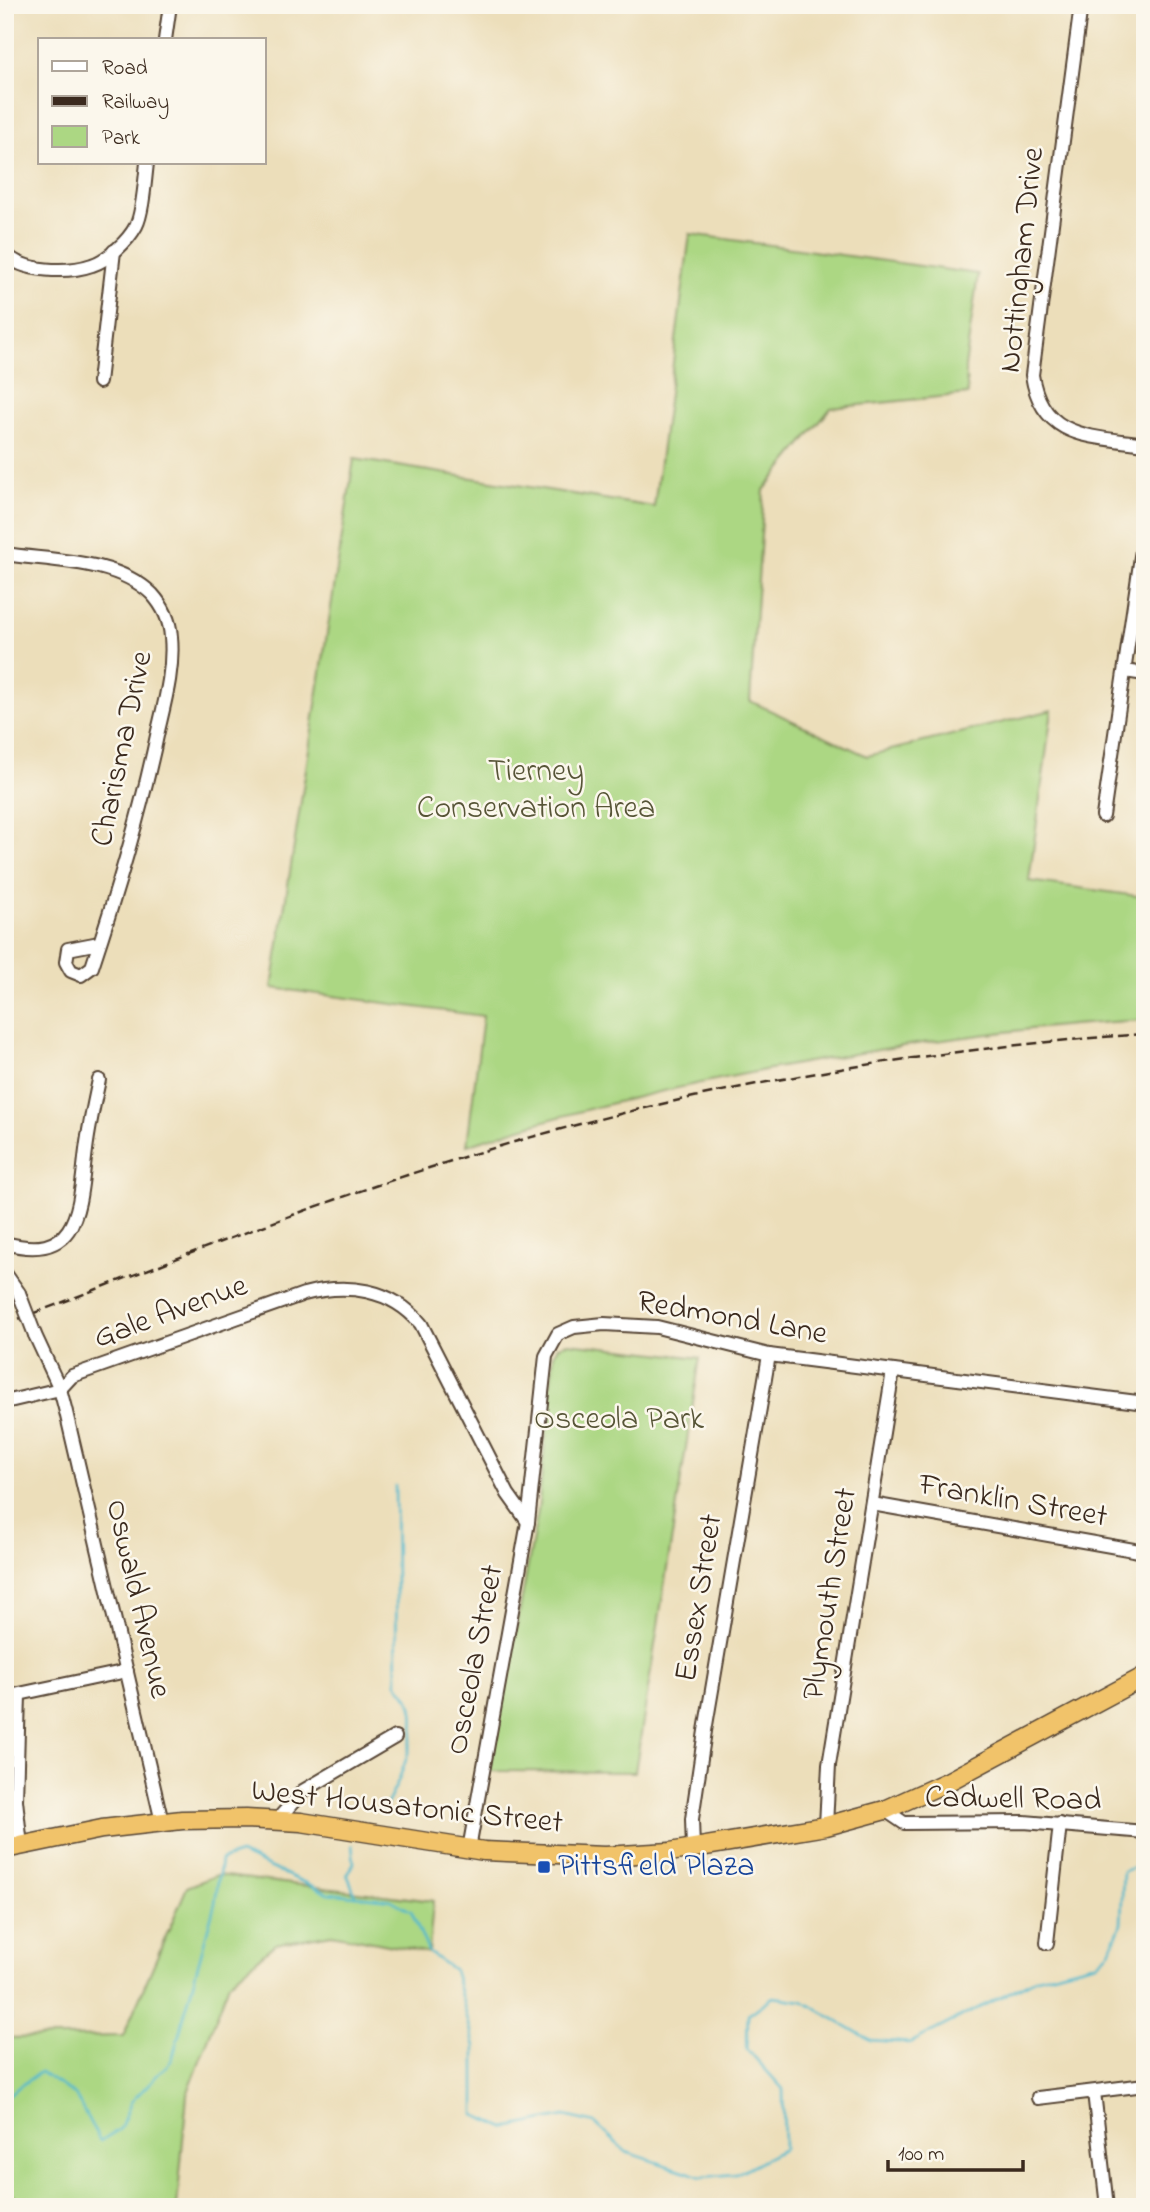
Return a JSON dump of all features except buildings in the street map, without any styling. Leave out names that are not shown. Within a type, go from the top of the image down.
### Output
[{"type":"highway","name":"West Housatonic Street","points":[[13,1847],[102,1829],[162,1822],[277,1820],[469,1849],[605,1856],[693,1849],[826,1826],[886,1810],[940,1786],[1145,1676]]},
{"type":"street","points":[[5,20],[7,5]]},
{"type":"street","points":[[165,38],[170,5]]},
{"type":"street","name":"Nottingham Drive","points":[[1081,5],[1032,375],[1038,401],[1054,422],[1063,428],[1145,444]]},
{"type":"street","points":[[5,253],[10,259],[26,264],[60,269],[91,265],[114,251],[137,225],[147,164]]},
{"type":"street","points":[[99,382],[114,251]]},
{"type":"street","points":[[1103,816],[1145,529]]},
{"type":"street","name":"Charisma Drive","points":[[5,554],[87,566],[122,575],[152,594],[164,611],[170,626],[170,674],[152,758],[122,876],[99,943]]},
{"type":"street","points":[[1125,671],[1145,674]]},
{"type":"street","points":[[5,1243],[20,1247],[45,1247],[56,1243],[70,1229],[81,1201],[87,1143],[99,1080]]},
{"type":"street","points":[[5,1273],[19,1293],[60,1389],[5,1402]]},
{"type":"street","name":"Gale Avenue","points":[[60,1389],[72,1376],[282,1301],[324,1289],[349,1287],[375,1293],[403,1307],[421,1325],[508,1494],[528,1522]]},
{"type":"street","name":"Redmond Lane","points":[[528,1522],[544,1360],[558,1334],[574,1327],[592,1324],[657,1327],[769,1355],[1145,1403]]},
{"type":"street","name":"Essex Street","points":[[693,1849],[692,1819],[705,1731],[769,1355]]},
{"type":"street","name":"Plymouth Street","points":[[826,1826],[829,1765],[894,1371]]},
{"type":"street","name":"Oswald Avenue","points":[[60,1389],[162,1822]]},
{"type":"street","name":"Franklin Street","points":[[872,1504],[1145,1552]]},
{"type":"street","name":"Osceola Street","points":[[469,1849],[528,1522]]},
{"type":"street","points":[[13,1847],[16,1800],[12,1696],[127,1671]]},
{"type":"street","points":[[277,1820],[303,1791],[395,1737]]},
{"type":"street","name":"Cadwell Road","points":[[886,1810],[904,1823],[1060,1824],[1145,1832]]},
{"type":"street","points":[[1048,1943],[1060,1824]]},
{"type":"street","points":[[1038,2098],[1145,2085]]},
{"type":"street","points":[[1094,2092],[1107,2207]]},
{"type":"green space","name":"Tierney Conservation Area","points":[[690,234],[978,274],[965,367],[968,394],[831,408],[764,490],[750,701],[867,756],[1052,710],[1029,881],[1145,897],[1145,1020],[968,1036],[792,1065],[628,1099],[467,1145],[483,1016],[272,988],[354,459],[654,507]]},
{"type":"green space","name":"Osceola Park","points":[[568,1343],[700,1358],[635,1772],[490,1771],[538,1511],[554,1354],[558,1346]]},
{"type":"green space","points":[[217,1875],[433,1901],[429,1953],[332,1934],[275,1944],[229,1983],[187,2095],[177,2207],[28,2207],[5,2188],[5,2038],[123,2036],[187,1887]]},
{"type":"waterway","points":[[382,1812],[401,1774],[413,1726],[410,1701],[397,1683],[395,1486]]},
{"type":"waterway","points":[[352,1845],[354,1863],[347,1874],[356,1896]]},
{"type":"waterway","points":[[5,2093],[9,2094],[40,2072],[75,2095],[100,2141],[120,2129],[131,2102],[172,2060],[215,1903],[221,1860],[240,1854],[328,1893],[391,1900],[411,1911],[429,1953],[454,1970],[475,2046],[475,2115],[505,2128],[565,2116],[595,2123],[626,2152],[702,2177],[736,2174],[784,2149],[783,2089],[747,2049],[748,2015],[773,1997],[803,2001],[870,2040],[910,2043],[1037,1978],[1096,1963],[1110,1951],[1121,1924],[1123,1871],[1145,1864]]},
{"type":"waterway","points":[[5,1971],[10,1976],[10,2020],[5,2023]]},
{"type":"railway","points":[[5,1324],[373,1187],[576,1125],[737,1088],[899,1060],[981,1049],[1145,1034]]},
{"type":"place","name":"Pittsfield Plaza","points":[[544,1867]]}]
